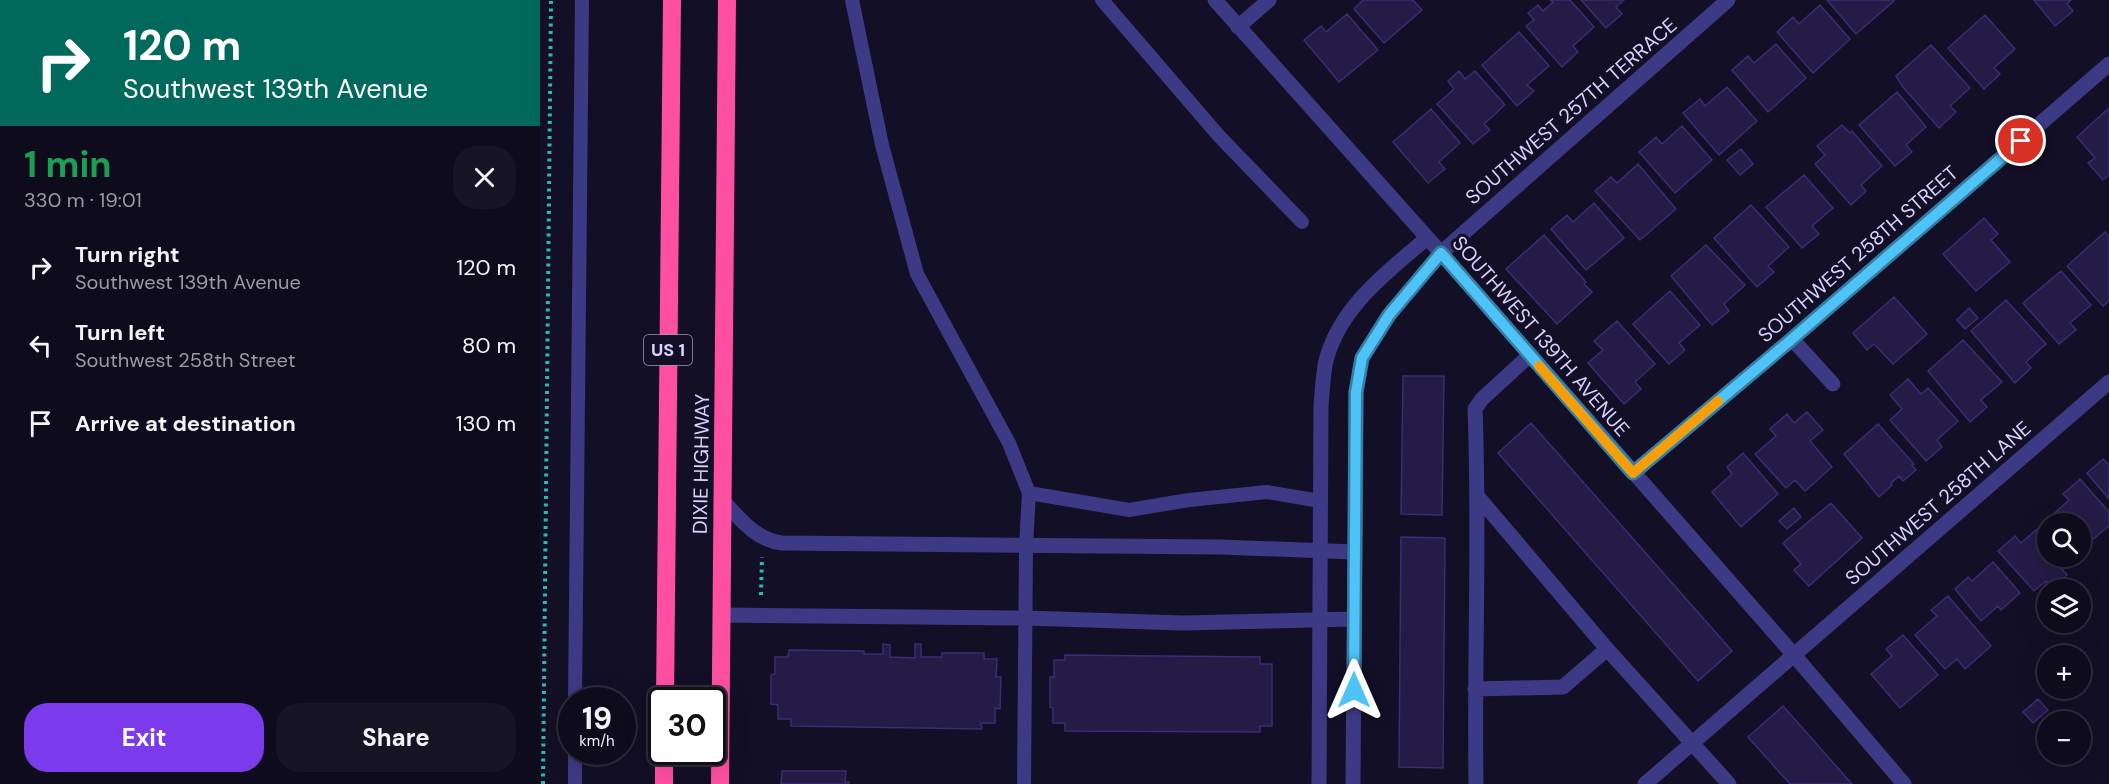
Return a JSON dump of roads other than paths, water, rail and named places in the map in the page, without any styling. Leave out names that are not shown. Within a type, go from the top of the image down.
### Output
[{"type":"highway","name":"DIXIE HIGHWAY","points":[[665,687],[672,0]]},
{"type":"highway","name":"DIXIE HIGHWAY","points":[[720,784],[727,0]]},
{"type":"highway","points":[[664,765],[664,784]]},
{"type":"street","name":"SOUTHWEST 139TH AVENUE","points":[[1215,0],[1441,253],[1794,655],[1904,784]]},
{"type":"street","points":[[1238,27],[1269,0]]},
{"type":"street","name":"SOUTHWEST 257TH TERRACE","points":[[1353,784],[1356,392],[1362,358],[1389,315],[1441,253],[1728,0]]},
{"type":"street","name":"SOUTHWEST 258TH STREET","points":[[1633,473],[1792,339],[2109,64]]},
{"type":"street","points":[[1319,784],[1320,406],[1325,365],[1334,339],[1352,309],[1375,283],[1427,238]]},
{"type":"street","points":[[1792,339],[1833,384]]},
{"type":"street","points":[[1476,784],[1475,689],[1479,498],[1475,409],[1494,387],[1530,355]]},
{"type":"street","name":"SOUTHWEST 258TH LANE","points":[[1645,784],[2109,382]]},
{"type":"street","points":[[1479,498],[1607,649],[1729,784]]},
{"type":"street","points":[[723,501],[752,531],[773,542],[1220,547],[1355,552]]},
{"type":"street","points":[[722,615],[1025,618],[1183,623],[1319,618],[1354,619]]},
{"type":"street","points":[[1475,689],[1563,687],[1607,649]]},
{"type":"lane","points":[[575,687],[582,0]]},
{"type":"lane","points":[[852,0],[882,145],[917,274],[1009,443],[1029,493],[1026,546],[1024,784]]},
{"type":"lane","points":[[1102,0],[1219,136],[1302,222]]},
{"type":"lane","points":[[1029,493],[1129,510],[1189,500],[1266,492],[1320,501]]},
{"type":"lane","points":[[574,784],[575,765]]}]
